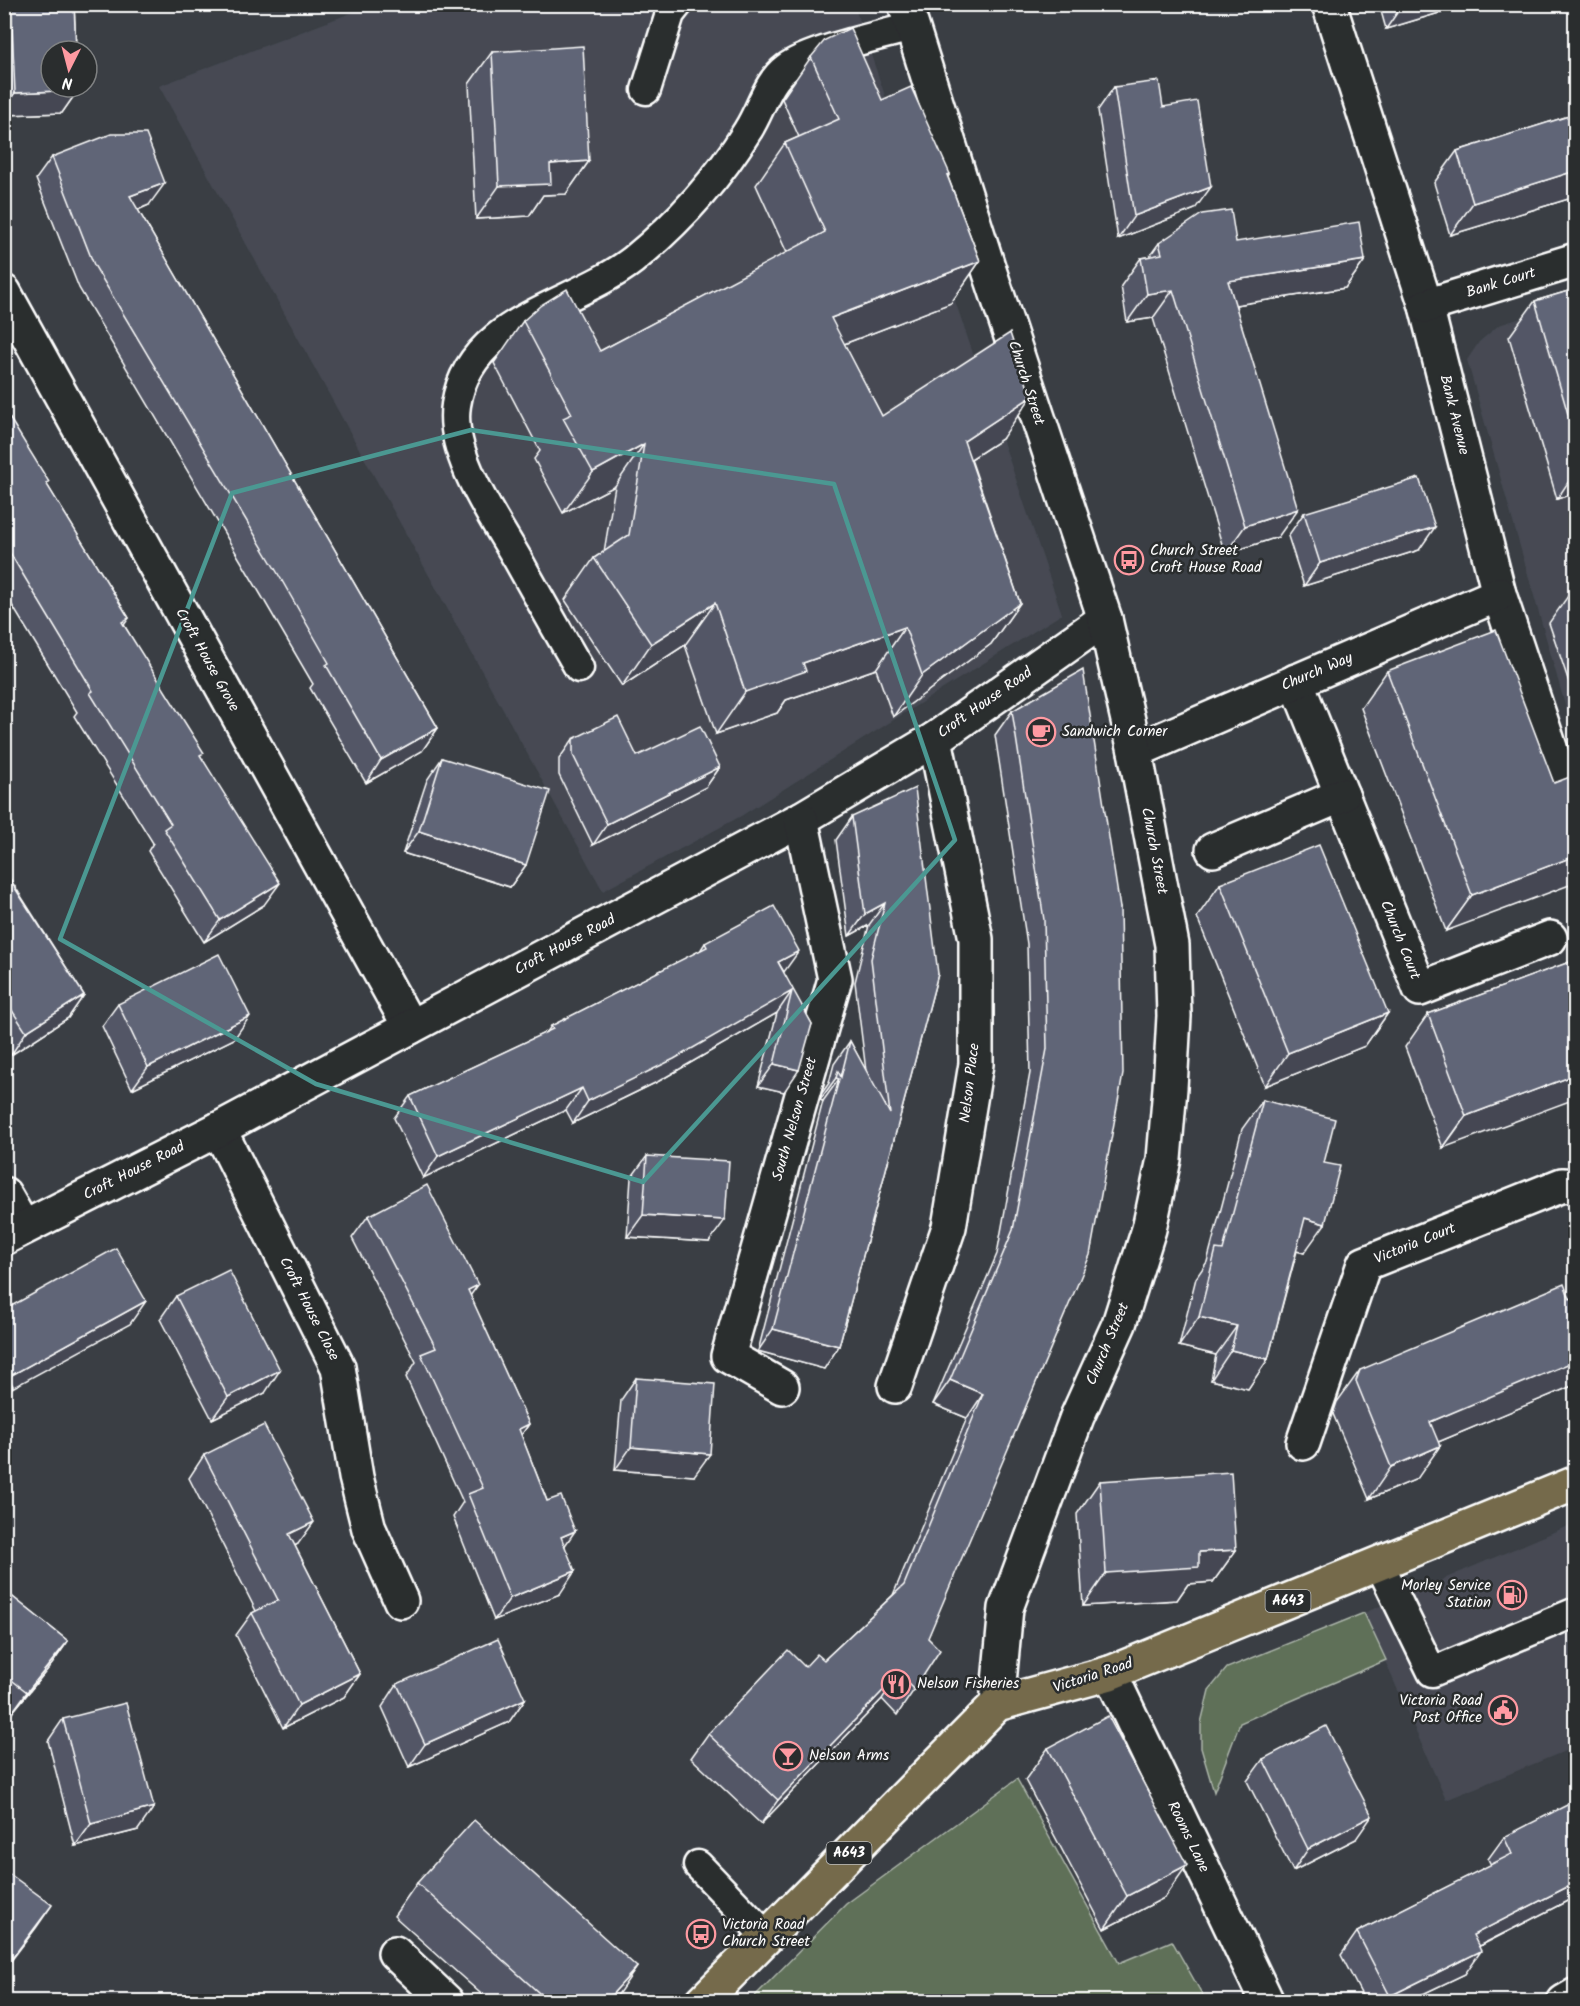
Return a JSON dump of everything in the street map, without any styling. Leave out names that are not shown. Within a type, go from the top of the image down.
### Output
[{"type":"main road","name":"Victoria Road","points":[[702,2001],[765,1935],[997,1704],[1110,1673],[1575,1483]]},
{"type":"street","name":"Bank Avenue","points":[[1329,4],[1426,306],[1498,594],[1575,826]]},
{"type":"street","name":"Church Street","points":[[909,16],[990,273],[1105,619],[1135,750],[1172,945],[1174,1016],[1164,1159],[1149,1229],[1119,1324],[1077,1417],[1006,1608],[997,1704]]},
{"type":"street","name":"Bank Court","points":[[1426,306],[1575,260]]},
{"type":"street","name":"Croft House Grove","points":[[4,292],[410,1028]]},
{"type":"street","name":"Church Way","points":[[1135,750],[1498,594]]},
{"type":"street","name":"Croft House Road","points":[[14,1233],[219,1129],[801,819],[935,739],[1105,619]]},
{"type":"street","name":"Church Court","points":[[1296,681],[1420,989],[1550,938]]},
{"type":"street","name":"Nelson Place","points":[[895,1386],[949,1227],[976,1064],[976,939],[935,739]]},
{"type":"street","points":[[1213,850],[1342,795]]},
{"type":"street","name":"South Nelson Street","points":[[782,1388],[728,1356],[835,980],[801,819]]},
{"type":"street","name":"Croft House Close","points":[[219,1129],[338,1367],[356,1477],[369,1529],[401,1601]]},
{"type":"street","name":"Victoria Court","points":[[1303,1443],[1364,1264],[1562,1185],[1575,1186]]},
{"type":"street","points":[[4,1194],[14,1233]]},
{"type":"street","name":"Rooms Lane","points":[[1110,1673],[1267,2001]]},
{"type":"street","points":[[396,1953],[447,2001]]},
{"type":"street","points":[[1564,2001],[1575,1995]]},
{"type":"lane","points":[[646,90],[670,14],[678,4]]},
{"type":"lane","points":[[579,668],[469,471],[456,434],[455,407],[461,381],[477,355],[504,329],[594,286],[631,261],[672,226],[747,132],[770,86],[785,68],[803,58],[909,16]]},
{"type":"lane","points":[[1379,1563],[1432,1672],[1575,1612]]},
{"type":"lane","points":[[698,1865],[765,1935]]},
{"type":"highlighted area","points":[[471,430],[834,484],[955,840],[643,1182],[316,1084],[60,939],[232,493]]},
{"type":"shaded area","points":[[372,5],[854,5],[1062,614],[741,816],[603,891],[159,86]]},
{"type":"shaded area","points":[[1575,301],[1575,740],[1467,360],[1479,342],[1499,325]]},
{"type":"shaded area","points":[[1575,1523],[1575,1747],[1446,1800],[1364,1613]]},
{"type":"green space","points":[[1364,1613],[1386,1660],[1240,1723],[1214,1792],[1201,1748],[1201,1723],[1209,1690],[1227,1668]]},
{"type":"green space","points":[[1017,1779],[1119,1963],[1172,1941],[1206,2001],[750,2001],[846,1904]]},
{"type":"building","points":[[11,4],[74,4],[75,39],[39,39],[39,92],[15,93]]},
{"type":"building","points":[[850,28],[882,100],[911,87],[950,174],[947,175],[980,261],[831,318],[882,416],[1010,333],[1031,397],[964,441],[1020,603],[922,675],[905,627],[803,663],[806,671],[745,692],[715,603],[651,644],[594,558],[629,535],[644,444],[593,472],[563,418],[572,414],[523,321],[541,305],[567,289],[600,351],[825,232],[785,143],[839,119],[811,57],[825,40]]},
{"type":"building","points":[[583,46],[589,161],[550,164],[551,184],[499,186],[492,52]]},
{"type":"building","points":[[1159,81],[1163,107],[1197,101],[1211,187],[1134,216],[1114,87]]},
{"type":"building","points":[[1575,114],[1575,171],[1473,203],[1457,151]]},
{"type":"building","points":[[111,134],[146,134],[165,183],[130,196],[438,728],[381,760],[326,665],[329,663],[277,572],[94,265],[52,157]]},
{"type":"building","points":[[1231,210],[1236,242],[1359,222],[1365,260],[1228,281],[1298,509],[1245,526],[1173,290],[1147,294],[1141,258],[1162,254],[1159,243],[1202,214]]},
{"type":"building","points":[[1575,289],[1575,438],[1535,301]]},
{"type":"building","points":[[4,409],[49,482],[46,483],[129,618],[122,622],[204,753],[200,755],[280,883],[220,920],[164,829],[171,824],[90,693],[93,691],[4,543]]},
{"type":"building","points":[[1419,478],[1435,527],[1320,563],[1304,513]]},
{"type":"building","points":[[1496,630],[1554,783],[1575,775],[1575,856],[1472,895],[1387,671]]},
{"type":"building","points":[[1083,670],[1120,908],[1123,1074],[1090,1255],[928,1638],[940,1650],[914,1690],[899,1674],[778,1800],[708,1734],[788,1650],[805,1667],[817,1654],[824,1660],[904,1585],[983,1394],[950,1380],[1013,1230],[1047,1049],[1044,920],[1012,711]]},
{"type":"building","points":[[618,717],[637,756],[700,726],[720,767],[607,824],[573,755],[573,739]]},
{"type":"building","points":[[442,758],[550,791],[526,865],[419,831]]},
{"type":"building","points":[[915,788],[938,974],[839,1346],[773,1329],[839,1079],[836,1078],[838,1071],[841,1077],[850,1041],[890,1114],[871,959],[885,903],[865,914],[852,817]]},
{"type":"building","points":[[1319,845],[1388,1013],[1288,1053],[1220,884]]},
{"type":"building","points":[[4,871],[84,995],[26,1032],[4,998]]},
{"type":"building","points":[[774,906],[799,951],[778,962],[812,1024],[799,1070],[774,1064],[792,991],[674,1059],[588,1101],[582,1088],[438,1156],[410,1096],[553,1029],[551,1026],[707,947],[705,943]]},
{"type":"building","points":[[219,954],[250,1016],[148,1067],[118,1004]]},
{"type":"building","points":[[1575,960],[1575,1075],[1466,1116],[1428,1014]]},
{"type":"building","points":[[1263,1100],[1335,1119],[1324,1163],[1340,1166],[1325,1224],[1305,1218],[1268,1359],[1231,1350],[1237,1326],[1199,1317],[1216,1249],[1223,1250]]},
{"type":"building","points":[[647,1156],[729,1161],[725,1220],[643,1215]]},
{"type":"building","points":[[427,1185],[478,1285],[468,1290],[529,1424],[519,1429],[547,1501],[561,1496],[575,1531],[561,1537],[575,1571],[510,1598],[468,1494],[483,1488],[421,1354],[436,1348],[368,1216]]},
{"type":"building","points":[[116,1248],[146,1301],[8,1377],[13,1386],[4,1390],[4,1310]]},
{"type":"building","points":[[229,1270],[280,1370],[228,1397],[176,1296]]},
{"type":"building","points":[[1564,1284],[1570,1299],[1575,1296],[1575,1361],[1430,1422],[1440,1446],[1391,1467],[1356,1381],[1360,1370]]},
{"type":"building","points":[[636,1378],[715,1384],[710,1454],[631,1447]]},
{"type":"building","points":[[264,1425],[314,1522],[289,1534],[360,1674],[299,1705],[252,1613],[278,1600],[204,1455]]},
{"type":"building","points":[[1231,1472],[1236,1550],[1199,1552],[1199,1567],[1106,1573],[1100,1481]]},
{"type":"building","points":[[4,1590],[68,1641],[27,1692],[4,1674]]},
{"type":"building","points":[[498,1639],[525,1699],[425,1744],[397,1684]]},
{"type":"building","points":[[126,1703],[154,1807],[91,1824],[63,1719]]},
{"type":"building","points":[[1108,1716],[1187,1865],[1127,1896],[1048,1748]]},
{"type":"building","points":[[1326,1726],[1372,1816],[1308,1849],[1263,1759]]},
{"type":"building","points":[[1575,1801],[1575,1883],[1473,1935],[1481,1951],[1390,1996],[1357,1932],[1512,1854],[1504,1837]]},
{"type":"building","points":[[474,1820],[637,1967],[606,2001],[548,2001],[417,1883]]},
{"type":"building","points":[[4,1870],[52,1905],[4,1969]]},
{"type":"place","name":"Church Street Croft House Road","points":[[1129,560]]},
{"type":"place","name":"Sandwich Corner","points":[[1041,732]]},
{"type":"place","name":"Morley Service Station","points":[[1512,1595]]},
{"type":"place","name":"Nelson Fisheries","points":[[896,1684]]},
{"type":"place","name":"Victoria Road Post Office","points":[[1503,1710]]},
{"type":"place","name":"Nelson Arms","points":[[788,1756]]},
{"type":"place","name":"Victoria Road Church Street","points":[[701,1934]]}]
